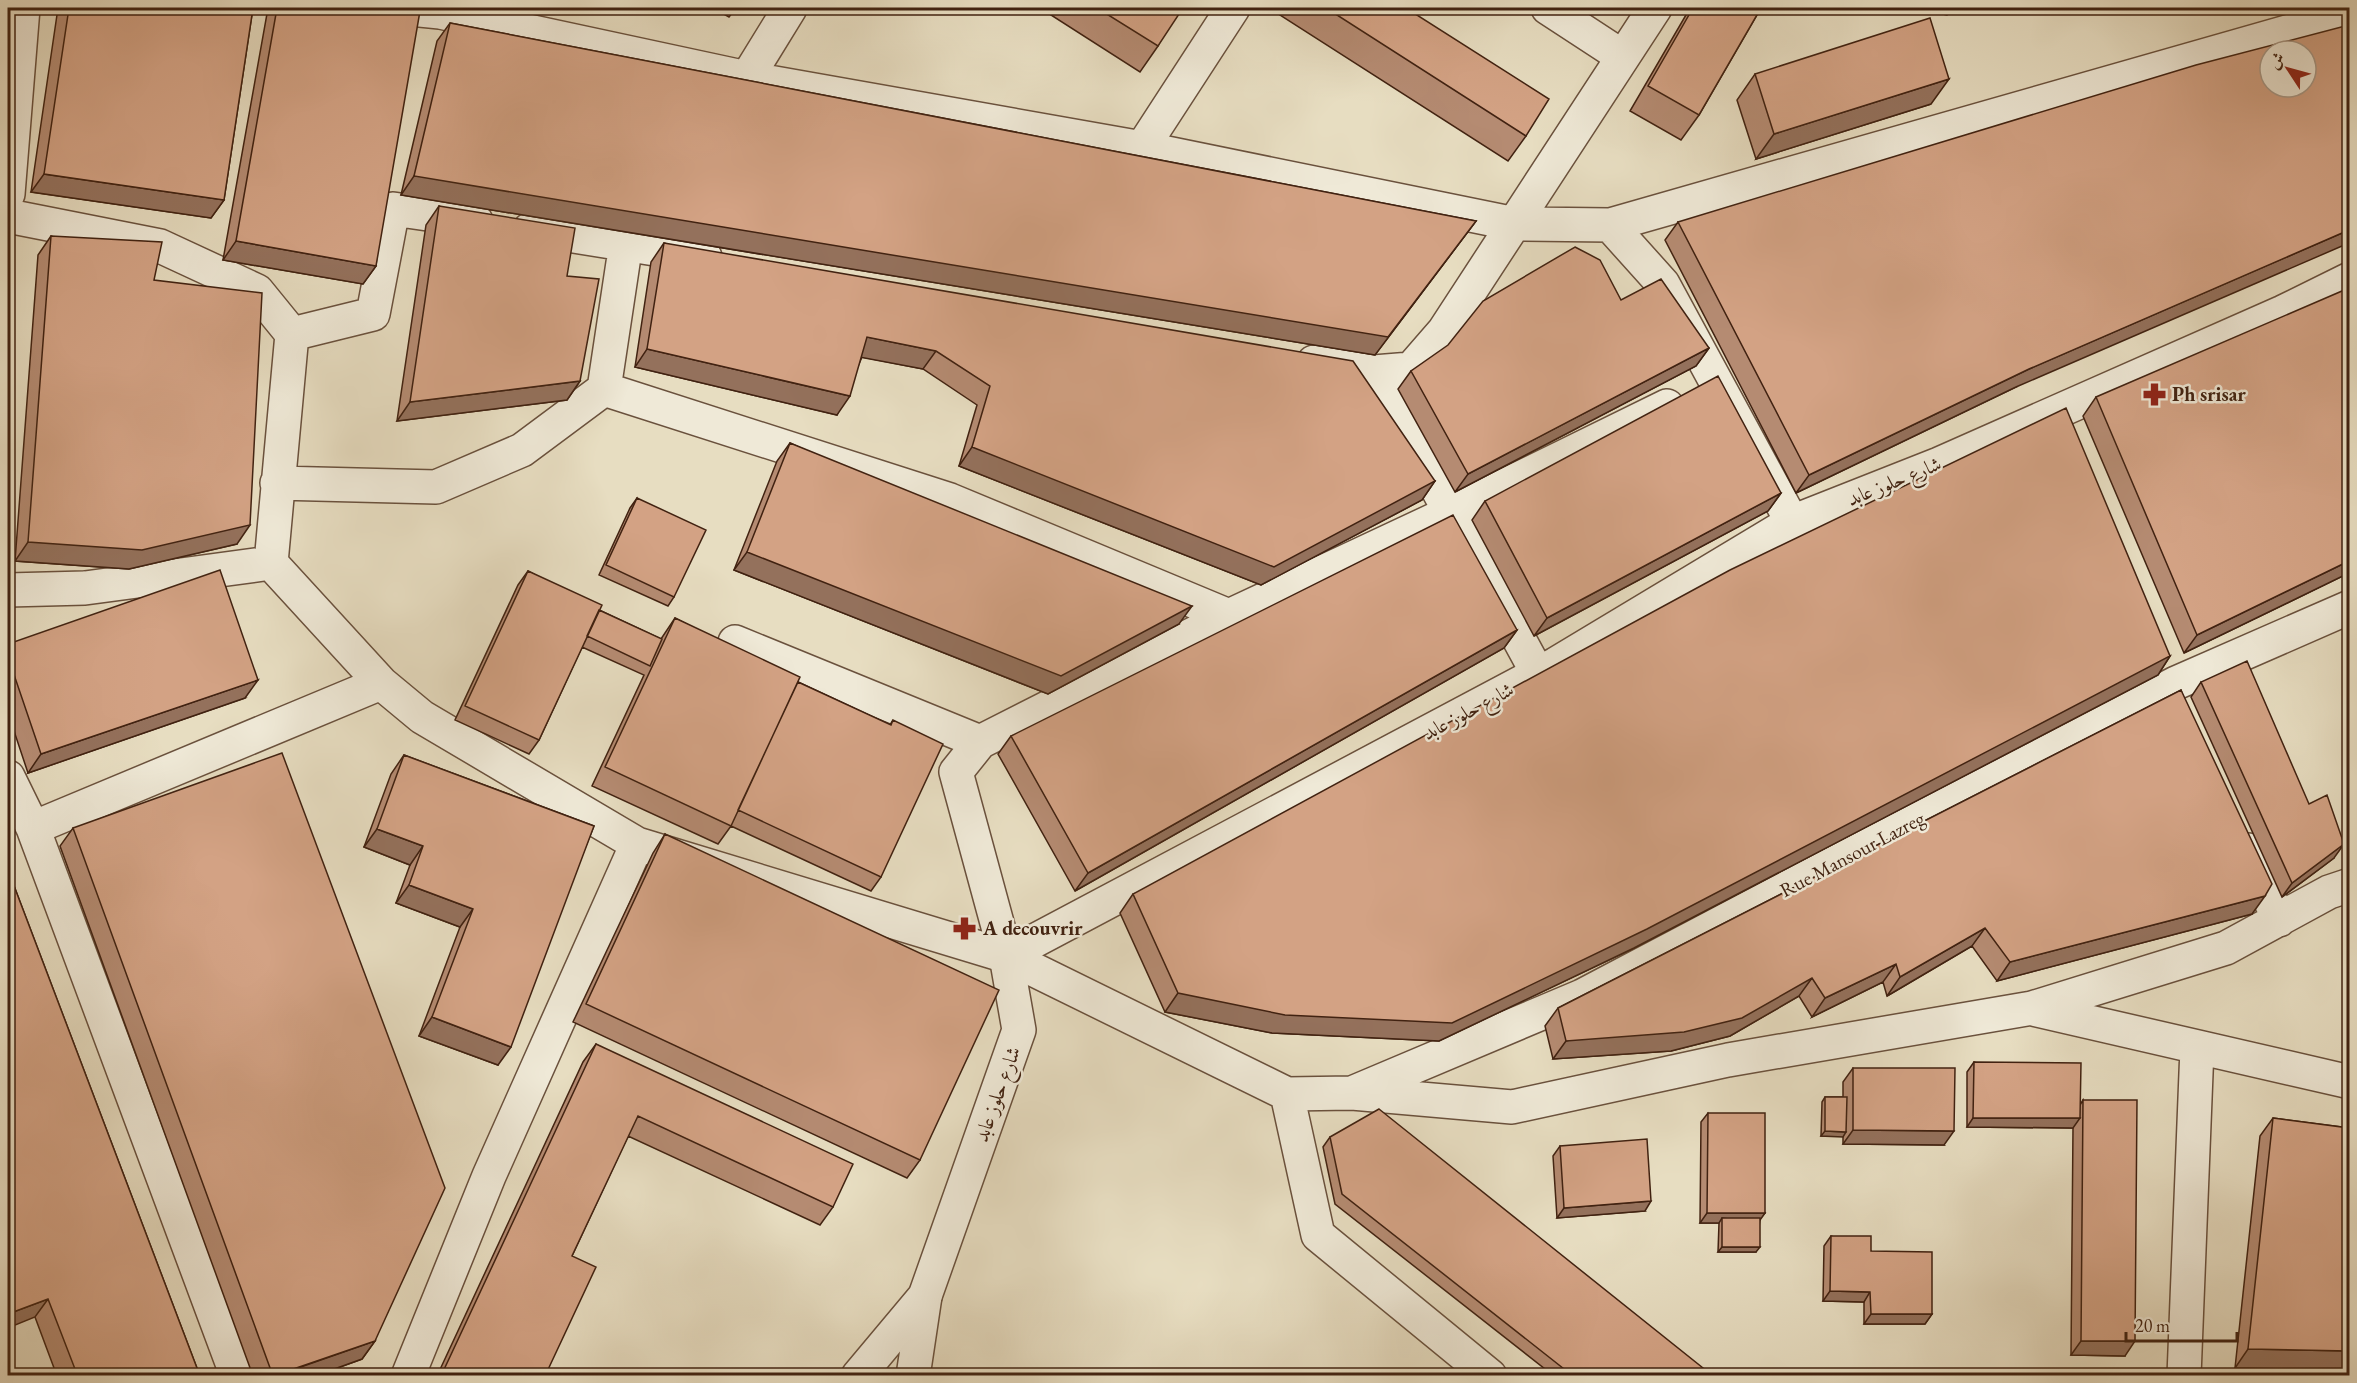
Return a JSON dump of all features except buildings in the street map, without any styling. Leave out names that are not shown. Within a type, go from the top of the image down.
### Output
[{"type":"street","points":[[8,194],[23,8]]},
{"type":"street","points":[[399,8],[440,12],[747,78],[1142,148],[1515,224],[1610,225],[2349,14]]},
{"type":"street","points":[[747,78],[790,8]]},
{"type":"street","points":[[1142,148],[1233,8]]},
{"type":"street","points":[[1548,8],[1623,57]]},
{"type":"street","points":[[1281,356],[1374,372],[1411,369],[1444,331],[1655,8]]},
{"type":"street","points":[[292,334],[373,314],[393,209],[626,243],[731,261]]},
{"type":"street","points":[[8,216],[160,246],[256,291],[292,334],[271,563],[381,683],[422,717],[636,844],[1006,956],[1287,1094],[1352,1093],[1512,1107],[1728,1060],[2031,1008],[2226,948],[2343,883]]},
{"type":"street","points":[[1610,225],[1663,284],[1792,522]]},
{"type":"street","points":[[277,483],[436,487],[522,450],[604,389],[626,243]]},
{"type":"street","name":"شارع حلوز عابد","points":[[858,1376],[925,1296],[1019,1030],[1006,956],[1538,674],[1792,522],[1939,464],[2283,312],[2349,279]]},
{"type":"street","points":[[1374,372],[1538,674]]},
{"type":"street","points":[[1006,956],[956,772],[980,742],[1229,616],[1449,513],[1717,381]]},
{"type":"street","points":[[604,389],[950,500],[1229,616]]},
{"type":"street","points":[[2062,410],[2076,442]]},
{"type":"street","points":[[8,590],[85,588],[271,563]]},
{"type":"street","name":"Rue Mansour Lazreg","points":[[1352,1093],[1582,996],[2176,683],[2349,607]]},
{"type":"street","points":[[735,642],[980,742]]},
{"type":"street","points":[[2162,651],[2190,716]]},
{"type":"street","points":[[33,828],[381,683]]},
{"type":"street","points":[[8,777],[33,828],[237,1376]]},
{"type":"street","points":[[2237,823],[2279,920]]},
{"type":"street","points":[[408,1376],[489,1176],[636,844]]},
{"type":"street","points":[[2031,1008],[2349,1082]]},
{"type":"street","points":[[2184,1376],[2197,1048]]},
{"type":"street","points":[[1287,1094],[1318,1235],[1490,1376]]},
{"type":"street","points":[[913,1376],[925,1296]]},
{"type":"place","name":"Ph srisar","points":[[2154,394]]},
{"type":"place","name":"A decouvrir","points":[[965,928]]}]
